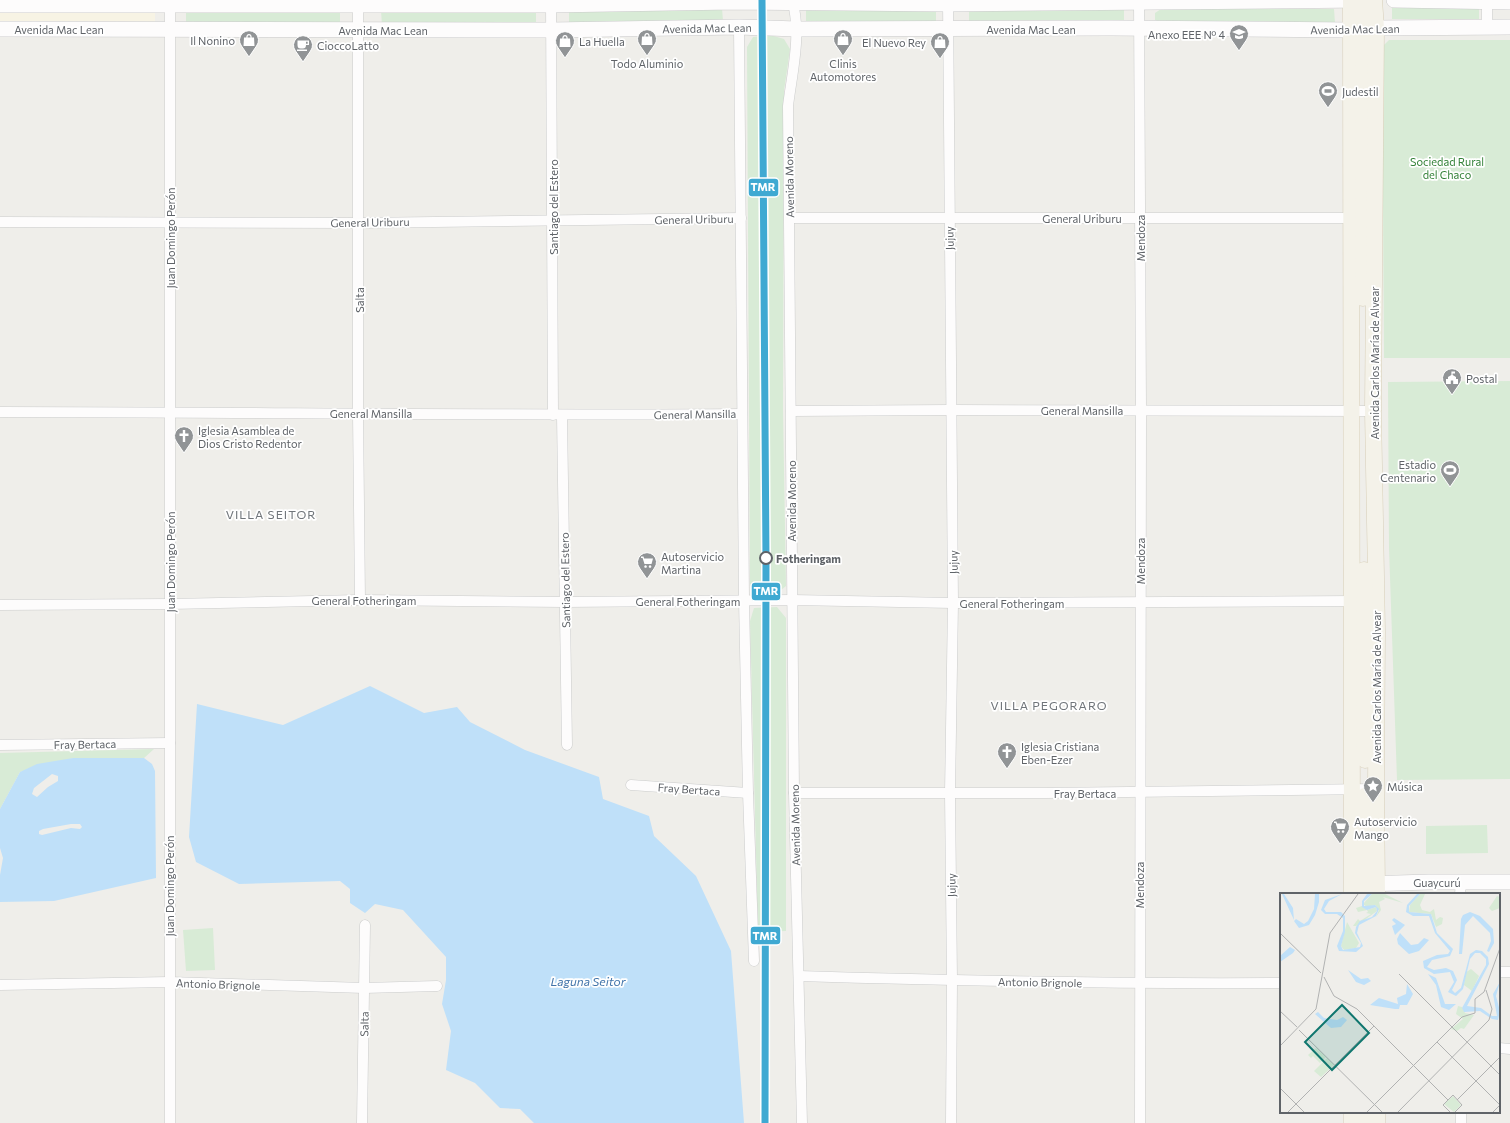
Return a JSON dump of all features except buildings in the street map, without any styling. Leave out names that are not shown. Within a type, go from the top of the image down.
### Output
[{"type":"main road","name":"Avenida Carlos María de Alvear","points":[[1351,0],[1363,28]]},
{"type":"main road","name":"Avenida Carlos María de Alvear","points":[[1362,0],[1364,789],[1371,889]]},
{"type":"main road","points":[[0,5],[170,2],[948,2],[1366,0]]},
{"type":"main road","name":"Avenida Carlos María de Alvear","points":[[1363,28],[1374,0]]},
{"type":"main road","points":[[1394,0],[1510,2]]},
{"type":"main road","points":[[732,1],[739,28]]},
{"type":"main road","name":"Avenida Mac Lean","points":[[0,29],[170,28],[551,30],[739,28],[1139,29],[1510,27]]},
{"type":"main road","name":"Avenida Carlos María de Alvear","points":[[1352,893],[1364,789],[1377,632],[1364,601],[1362,219]]},
{"type":"main road","name":"Guaycurú","points":[[1371,889],[1460,888],[1510,882]]},
{"type":"street","name":"Avenida Moreno","points":[[793,1],[796,41],[788,106],[794,793],[802,1123]]},
{"type":"street","name":"Mendoza","points":[[1139,1],[1141,411],[1140,1123]]},
{"type":"street","points":[[1487,1],[1487,28]]},
{"type":"street","name":"Juan Domingo Perón","points":[[170,2],[170,1123]]},
{"type":"street","name":"Salta","points":[[358,2],[358,413],[360,600]]},
{"type":"street","name":"Santiago del Estero","points":[[552,2],[553,220],[565,602],[567,745]]},
{"type":"street","name":"Jujuy","points":[[948,2],[953,603],[950,793],[952,981],[951,1123]]},
{"type":"street","points":[[739,28],[744,600],[748,793],[754,961]]},
{"type":"street","name":"General Uriburu","points":[[0,222],[359,222],[741,218]]},
{"type":"street","name":"General Uriburu","points":[[790,218],[1362,219]]},
{"type":"street","name":"General Mansilla","points":[[791,411],[1362,411]]},
{"type":"street","name":"General Mansilla","points":[[0,412],[558,415],[742,414]]},
{"type":"street","name":"General Fotheringam","points":[[0,605],[170,604],[360,600],[565,602],[792,600],[953,603],[1364,601]]},
{"type":"street","name":"Fray Bertaca","points":[[0,745],[170,743]]},
{"type":"street","name":"Fray Bertaca","points":[[631,785],[748,793]]},
{"type":"street","name":"Fray Bertaca","points":[[794,793],[1140,792],[1364,789]]},
{"type":"street","name":"Salta","points":[[362,1123],[365,925]]},
{"type":"street","name":"Antonio Brignole","points":[[799,976],[952,981],[1139,984],[1280,983]]},
{"type":"street","name":"Antonio Brignole","points":[[0,985],[169,982],[364,988],[437,986]]},
{"type":"street","points":[[1500,1048],[1510,1049]]},
{"type":"shaded area","points":[[0,9],[155,9],[155,23],[0,23]]},
{"type":"green space","points":[[1124,7],[1124,20],[969,21],[969,8]]},
{"type":"green space","points":[[1479,7],[1479,19],[1392,19],[1392,8]]},
{"type":"green space","points":[[722,8],[723,21],[569,23],[569,12]]},
{"type":"green space","points":[[806,9],[936,9],[936,22],[806,21]]},
{"type":"green space","points":[[1161,9],[1334,9],[1335,23],[1163,23],[1155,20],[1155,13]]},
{"type":"green space","points":[[340,10],[340,23],[186,24],[186,11]]},
{"type":"green space","points":[[536,10],[536,24],[382,25],[381,11]]},
{"type":"green space","points":[[770,35],[784,39],[790,49],[784,91],[783,410],[786,586],[776,594],[759,595],[750,588],[747,47],[753,37]]},
{"type":"green space","name":"Sociedad Rural del Chaco","points":[[1389,40],[1510,40],[1510,358],[1384,358],[1382,47]]},
{"type":"green space","points":[[1510,381],[1510,779],[1397,780],[1389,548],[1388,382]]},
{"type":"green space","points":[[777,607],[786,618],[786,931],[758,932],[750,621],[754,608]]},
{"type":"green space","points":[[154,749],[144,758],[73,758],[20,772],[0,809],[0,753]]},
{"type":"green space","points":[[1487,825],[1488,853],[1426,854],[1426,826]]},
{"type":"green space","points":[[213,928],[215,970],[186,971],[183,930]]},
{"type":"water","name":"Laguna Seitor","points":[[370,686],[424,713],[457,707],[470,722],[525,750],[599,777],[603,799],[649,816],[654,836],[696,876],[731,951],[744,1123],[534,1123],[520,1109],[500,1108],[475,1083],[446,1070],[451,1031],[442,1004],[446,980],[446,957],[403,910],[375,904],[365,913],[350,903],[350,889],[340,881],[239,884],[196,862],[189,837],[197,704],[283,725]]},
{"type":"water","points":[[73,758],[144,758],[152,764],[155,771],[156,878],[54,901],[0,902],[0,875],[3,858],[0,848],[0,809],[20,772],[37,764]],"holes":[[[52,774],[58,776],[58,781],[48,787],[37,797],[32,794],[34,788]],[[71,824],[80,824],[82,827],[80,829],[71,828],[42,835],[39,834],[39,831],[43,829]]]},
{"type":"transit line","name":"TMR","points":[[762,0],[766,561],[765,1123]]},
{"type":"place","name":"Anexo EEE Nº 4","points":[[1239,51]]},
{"type":"place","name":"Todo Aluminio","points":[[647,56]]},
{"type":"place","name":"Clinis Automotores","points":[[843,56]]},
{"type":"place","name":"Il Nonino","points":[[249,57]]},
{"type":"place","name":"La Huella","points":[[565,58]]},
{"type":"place","name":"El Nuevo Rey","points":[[940,59]]},
{"type":"place","name":"CioccoLatto","points":[[303,62]]},
{"type":"place","name":"Judestil","points":[[1328,108]]},
{"type":"place","name":"Postal","points":[[1452,395]]},
{"type":"place","name":"Iglesia Asamblea de Dios Cristo Redentor","points":[[184,453]]},
{"type":"place","name":"Estadio Centenario","points":[[1450,487]]},
{"type":"place","name":"Fotheringam","points":[[766,558]]},
{"type":"place","name":"Autoservicio Martina","points":[[647,579]]},
{"type":"place","name":"Iglesia Cristiana Eben-Ezer","points":[[1007,769]]},
{"type":"place","name":"Música","points":[[1373,803]]},
{"type":"place","name":"Autoservicio Mango","points":[[1340,844]]},
{"type":"district","name":"VILLA SEITOR","points":[[271,514]]},
{"type":"district","name":"VILLA PEGORARO","points":[[1049,705]]}]
